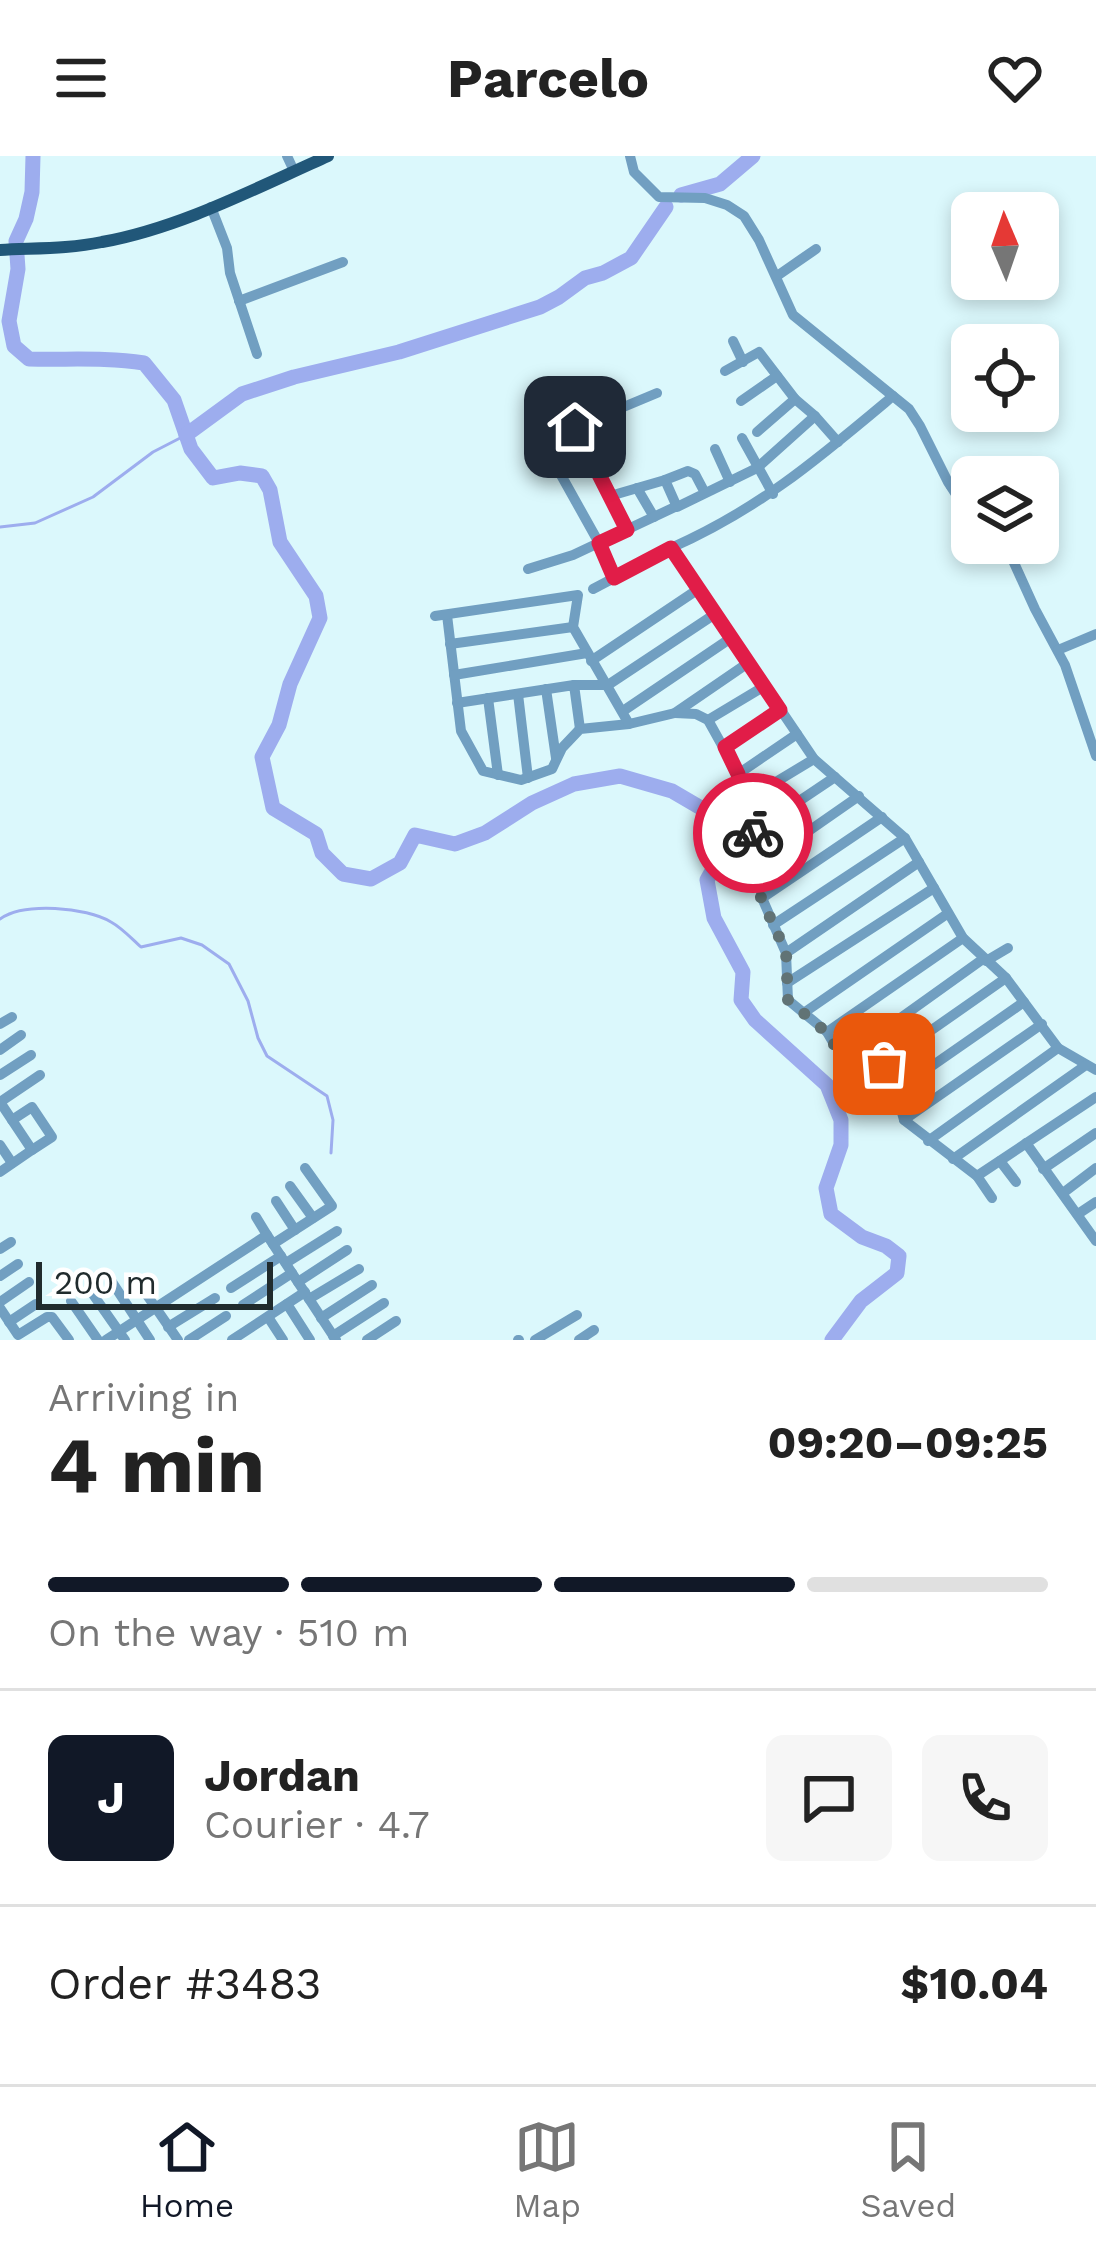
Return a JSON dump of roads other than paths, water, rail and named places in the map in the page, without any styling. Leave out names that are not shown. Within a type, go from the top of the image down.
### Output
[{"type":"main road","points":[[6,250],[120,239],[211,207],[328,156]]},
{"type":"street","points":[[287,156],[295,171]]},
{"type":"street","points":[[630,156],[634,172],[658,197],[705,198],[740,212],[799,321],[914,416],[951,485]]},
{"type":"street","points":[[211,207],[257,354]]},
{"type":"street","points":[[777,276],[816,249]]},
{"type":"street","points":[[239,301],[343,262]]},
{"type":"street","points":[[733,341],[743,362]]},
{"type":"street","points":[[725,371],[759,352],[795,399],[838,442]]},
{"type":"street","points":[[741,401],[777,376]]},
{"type":"street","points":[[614,578],[542,440],[657,393]]},
{"type":"street","points":[[593,589],[773,494],[893,396]]},
{"type":"street","points":[[757,432],[795,399]]},
{"type":"street","points":[[527,569],[573,555],[757,468],[815,416]]},
{"type":"street","points":[[575,427],[627,530]]},
{"type":"street","points":[[742,438],[773,494]]},
{"type":"street","points":[[716,449],[730,482]]},
{"type":"street","points":[[597,470],[620,460]]},
{"type":"street","points":[[610,496],[688,471],[695,474],[705,493]]},
{"type":"street","points":[[665,480],[677,506]]},
{"type":"street","points":[[637,488],[654,518]]},
{"type":"street","points":[[671,548],[814,759],[905,838],[963,938],[1006,978],[1058,1048],[1091,1068],[953,1159]]},
{"type":"street","points":[[1014,564],[1058,650],[1096,756]]},
{"type":"street","points":[[454,675],[589,657],[697,590]]},
{"type":"street","points":[[626,717],[573,627],[578,596],[441,615],[450,644],[461,731],[483,771],[521,780],[552,769],[562,748],[580,729],[626,717],[675,713],[708,720],[738,774],[746,800],[761,898],[786,952],[788,1000],[826,1032],[833,1044],[884,1064],[904,1120],[977,1176],[992,1198]]},
{"type":"street","points":[[457,703],[608,685],[715,614]]},
{"type":"street","points":[[450,644],[573,627]]},
{"type":"street","points":[[1058,650],[1096,634]]},
{"type":"street","points":[[626,717],[731,638]]},
{"type":"street","points":[[675,713],[748,663]]},
{"type":"street","points":[[574,686],[580,729]]},
{"type":"street","points":[[708,720],[763,687]]},
{"type":"street","points":[[546,689],[556,760]]},
{"type":"street","points":[[518,694],[527,778]]},
{"type":"street","points":[[488,698],[498,775]]},
{"type":"street","points":[[1079,710],[1096,705]]},
{"type":"street","points":[[725,747],[780,710]]},
{"type":"street","points":[[738,774],[797,734]]},
{"type":"street","points":[[746,800],[814,759]]},
{"type":"street","points":[[753,832],[835,777]]},
{"type":"street","points":[[757,867],[859,796]]},
{"type":"street","points":[[761,898],[882,817]]},
{"type":"street","points":[[773,925],[905,838]]},
{"type":"street","points":[[786,952],[919,862]]},
{"type":"street","points":[[787,983],[934,888]]},
{"type":"street","points":[[805,1012],[946,914]]},
{"type":"street","points":[[826,1032],[963,938]]},
{"type":"street","points":[[853,1052],[1008,948]]},
{"type":"street","points":[[884,1064],[1006,978]]},
{"type":"street","points":[[896,1091],[1024,1002]]},
{"type":"street","points":[[0,1024],[12,1017]]},
{"type":"street","points":[[904,1120],[1042,1024]]},
{"type":"street","points":[[0,1050],[22,1035]]},
{"type":"street","points":[[928,1141],[1058,1048]]},
{"type":"street","points":[[0,1076],[31,1055]]},
{"type":"street","points":[[32,1150],[0,1102],[40,1075]]},
{"type":"street","points":[[977,1176],[1096,1097]]},
{"type":"street","points":[[0,1172],[52,1137],[32,1107],[12,1120]]},
{"type":"street","points":[[1043,1169],[1096,1133]]},
{"type":"street","points":[[1026,1144],[1095,1239]]},
{"type":"street","points":[[0,1145],[12,1163]]},
{"type":"street","points":[[1000,1161],[1016,1182]]},
{"type":"street","points":[[71,1301],[102,1340],[122,1336],[137,1320],[251,1245],[295,1230],[332,1206],[305,1168]]},
{"type":"street","points":[[1063,1192],[1096,1168]]},
{"type":"street","points":[[290,1186],[314,1218]]},
{"type":"street","points":[[276,1201],[295,1230]]},
{"type":"street","points":[[1078,1214],[1096,1202]]},
{"type":"street","points":[[256,1216],[334,1338],[384,1303]]},
{"type":"street","points":[[241,1231],[251,1245]]},
{"type":"street","points":[[232,1340],[253,1335],[286,1304],[295,1278],[337,1231]]},
{"type":"street","points":[[243,1305],[347,1250]]},
{"type":"street","points":[[0,1276],[18,1264]]},
{"type":"street","points":[[231,1288],[358,1269]]},
{"type":"street","points":[[3,1315],[29,1282]]},
{"type":"street","points":[[112,1282],[150,1340]]},
{"type":"street","points":[[140,1286],[178,1340]]},
{"type":"street","points":[[321,1318],[371,1286]]},
{"type":"street","points":[[92,1294],[122,1336]]},
{"type":"street","points":[[168,1327],[214,1298]]},
{"type":"street","points":[[3,1315],[36,1304]]},
{"type":"street","points":[[286,1304],[310,1340]]},
{"type":"street","points":[[3,1315],[14,1338],[47,1317],[56,1319],[62,1338]]},
{"type":"street","points":[[535,1340],[577,1315]]},
{"type":"street","points":[[189,1340],[226,1316]]},
{"type":"street","points":[[268,1317],[283,1340]]},
{"type":"street","points":[[368,1340],[396,1321]]},
{"type":"street","points":[[579,1340],[594,1330]]},
{"type":"waterway","points":[[33,156],[32,192],[16,241],[18,269],[9,321],[14,346],[29,359],[144,363],[174,400],[191,449],[213,478],[240,473],[262,476],[270,490],[280,542],[316,596],[320,618],[262,757],[273,808],[316,834],[322,853],[343,874],[371,879],[400,863],[415,835],[455,844],[485,833],[532,803],[574,784],[620,776],[672,791],[713,815],[721,855],[707,880],[714,918],[743,972],[741,1000],[755,1020],[827,1085],[841,1120],[841,1145],[826,1188],[831,1214],[899,1256],[897,1273],[861,1301],[832,1340]]},
{"type":"waterway","points":[[681,195],[720,184],[753,156]]},
{"type":"waterway","points":[[186,435],[242,394],[399,352],[540,307],[585,278],[631,258],[666,207]]},
{"type":"waterway","points":[[0,527],[35,523],[93,497],[153,452],[186,435]]},
{"type":"waterway","points":[[0,919],[24,910],[86,913],[115,924],[141,947],[181,938],[202,945],[229,964],[267,1056],[327,1096],[333,1120],[331,1153]]}]
